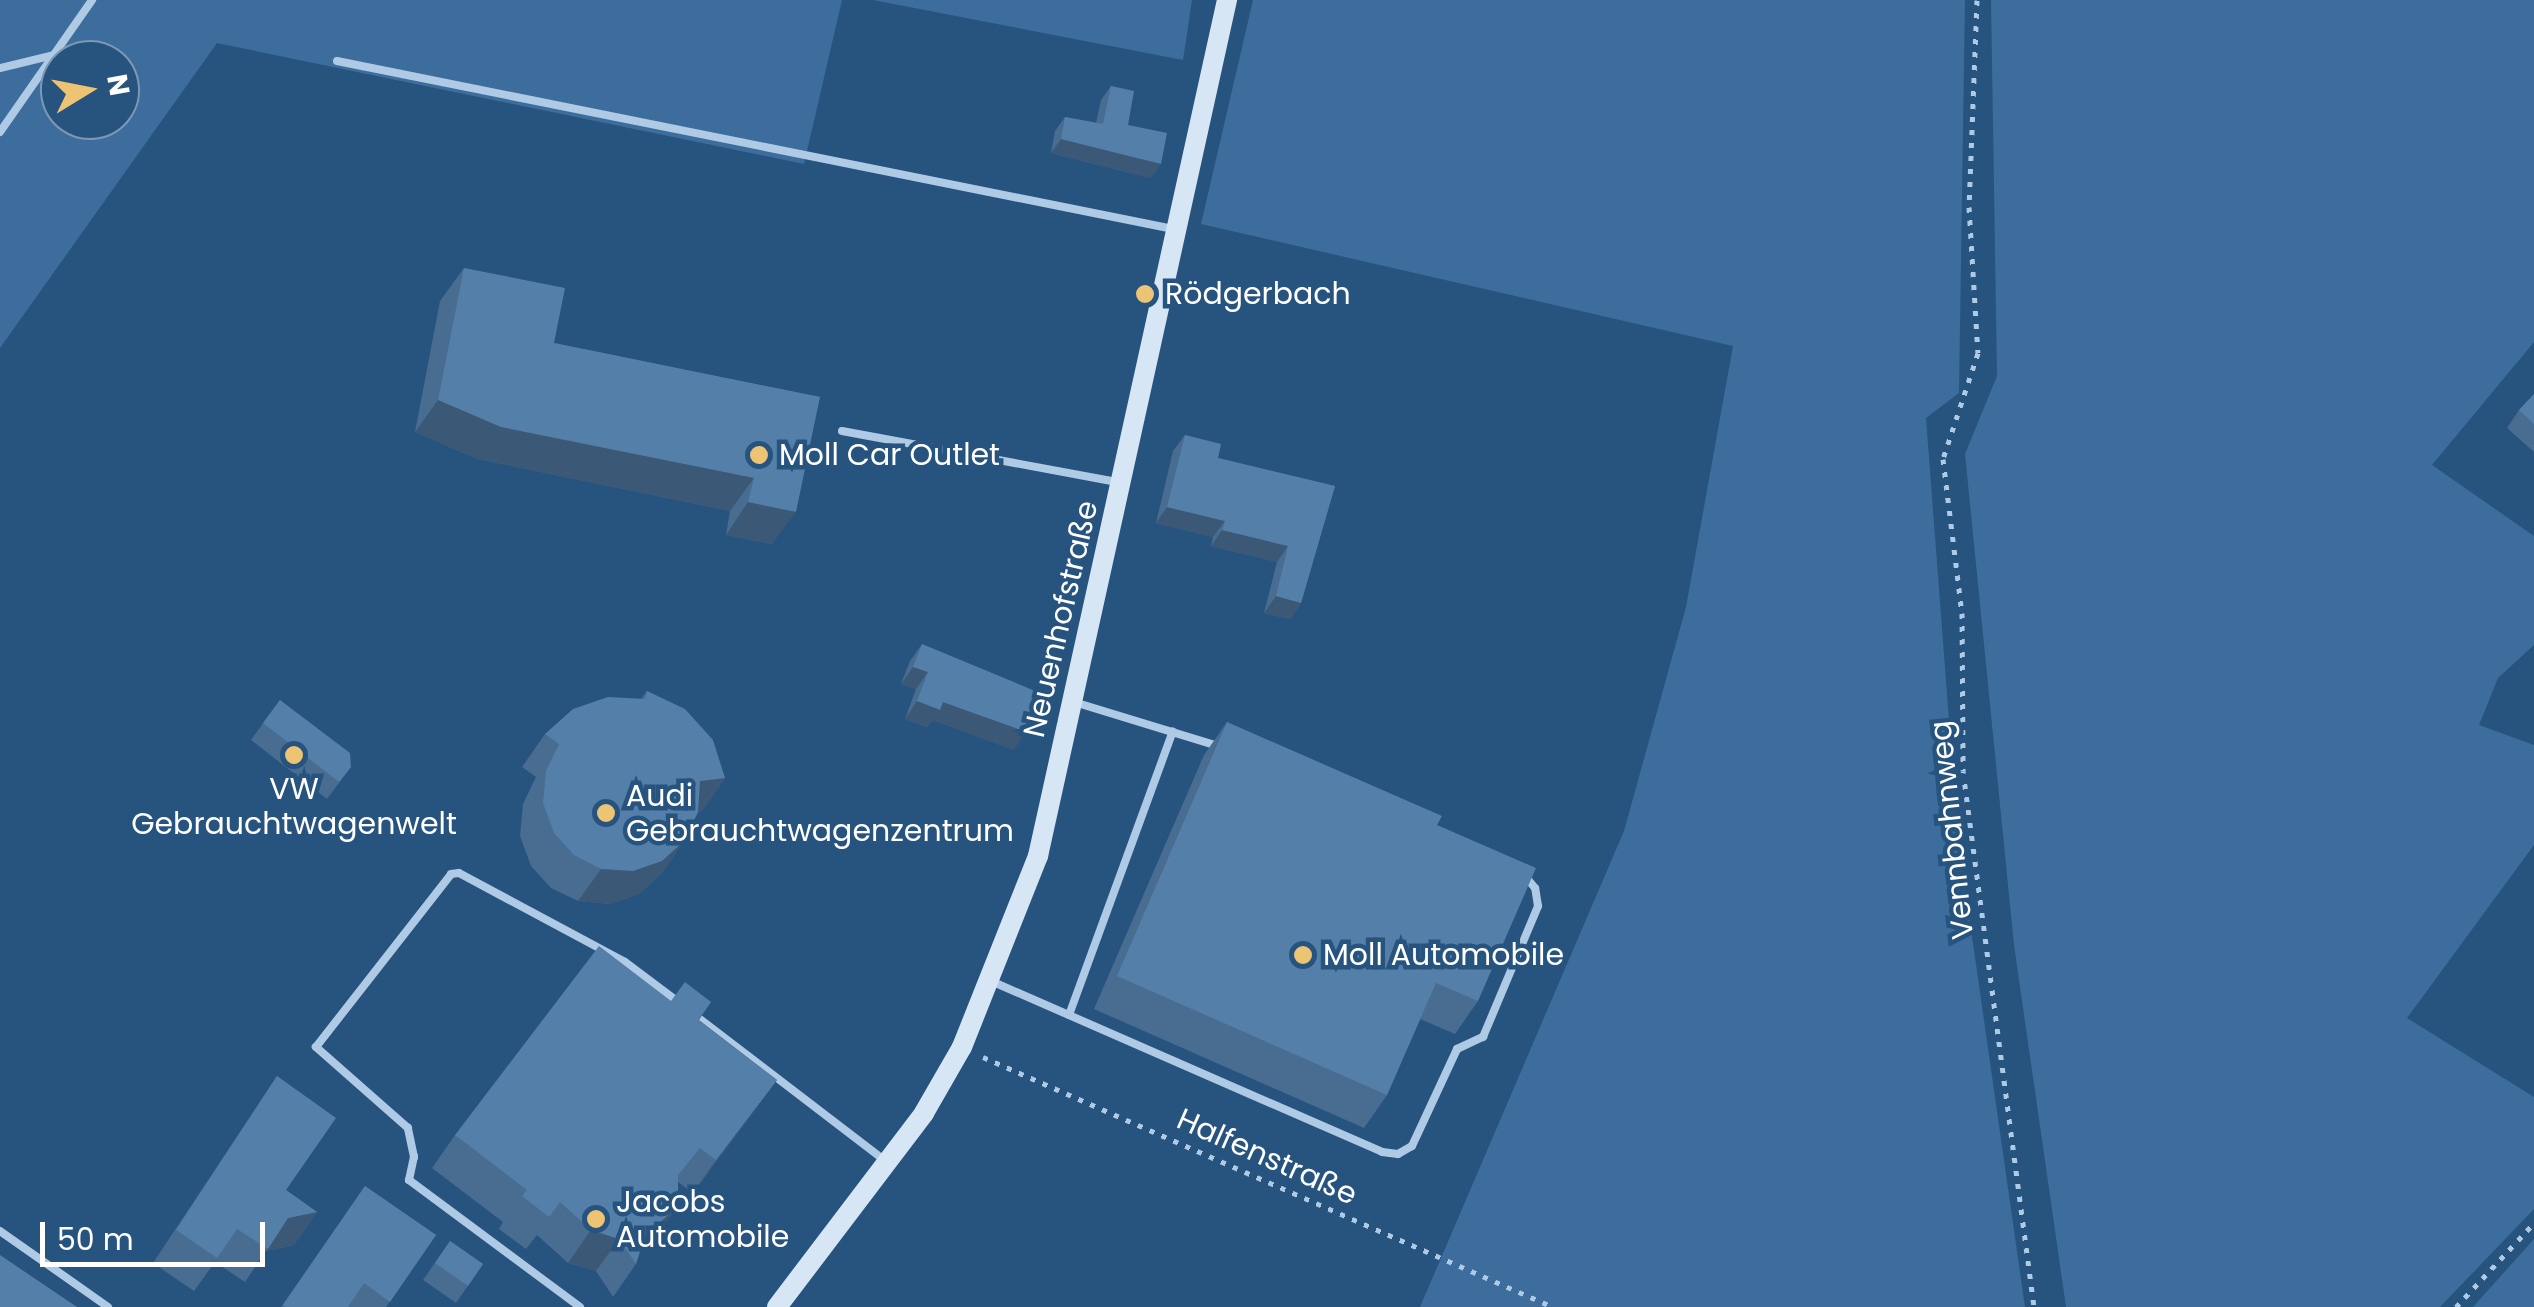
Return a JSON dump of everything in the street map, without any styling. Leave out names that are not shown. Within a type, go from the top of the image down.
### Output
[{"type":"street","name":"Neuenhofstraße","points":[[777,1307],[886,1162],[962,1047],[1038,856],[1227,0]]},
{"type":"lane","points":[[64,40],[92,0]]},
{"type":"lane","points":[[0,68],[40,58]]},
{"type":"lane","points":[[336,61],[1178,230]]},
{"type":"lane","points":[[0,132],[40,75]]},
{"type":"lane","points":[[842,431],[1122,482]]},
{"type":"lane","points":[[1074,702],[1230,751]]},
{"type":"lane","points":[[1069,1015],[1173,731]]},
{"type":"lane","points":[[991,980],[1382,1152],[1398,1154],[1412,1146],[1458,1049],[1483,1037],[1538,906],[1535,888],[1508,868]]},
{"type":"lane","points":[[580,1307],[409,1180],[414,1157],[408,1128],[316,1047],[451,874],[470,874],[554,927],[625,962],[886,1162]]},
{"type":"lane","points":[[0,1231],[108,1307]]},
{"type":"path","name":"Vennbahnweg","points":[[1977,0],[1968,207],[1978,354],[1943,459],[1962,613],[1963,771],[2034,1307]]},
{"type":"path","name":"Halfenstraße","points":[[962,1047],[1554,1307]]},
{"type":"path","points":[[2456,1307],[2534,1223]]},
{"type":"shaded area","points":[[0,0],[842,0],[804,164],[217,43],[0,348]]},
{"type":"shaded area","points":[[873,0],[1192,0],[1183,60]]},
{"type":"shaded area","points":[[1253,0],[1965,0],[1959,393],[1926,418],[1958,838],[2025,1307],[1420,1307],[1624,831],[1686,607],[1733,346],[1201,224]]},
{"type":"shaded area","points":[[1991,0],[2534,0],[2534,342],[2432,465],[2534,536],[2534,645],[2498,678],[2479,725],[2534,745],[2534,845],[2407,1018],[2534,1097],[2534,1209],[2440,1307],[2066,1307],[2014,945],[1965,454],[1997,376]]},
{"type":"shaded area","points":[[2534,1239],[2534,1307],[2473,1307]]},
{"type":"building","points":[[1111,86],[1134,91],[1128,125],[1167,133],[1161,164],[1061,139],[1065,117],[1103,124]]},
{"type":"building","points":[[464,268],[565,288],[554,343],[820,397],[796,512],[748,502],[754,478],[501,427],[438,400]]},
{"type":"building","points":[[2534,394],[2534,424],[2519,410]]},
{"type":"building","points":[[1185,435],[1221,444],[1218,458],[1335,486],[1301,603],[1276,596],[1288,546],[1222,530],[1225,521],[1167,507]]},
{"type":"building","points":[[922,644],[1040,693],[1026,732],[943,702],[940,710],[917,701],[928,672],[913,667]]},
{"type":"building","name":"Audi Gebrauchtwagenzentrum","points":[[647,691],[685,709],[713,740],[725,778],[700,781],[698,812],[684,841],[662,861],[633,871],[601,869],[574,855],[554,833],[543,803],[546,771],[559,744],[545,734],[573,709],[608,697],[645,699]]},
{"type":"building","points":[[280,700],[350,753],[351,767],[339,782],[263,723]]},
{"type":"building","name":"Moll Automobile","points":[[1227,722],[1442,816],[1437,825],[1536,868],[1478,1001],[1436,983],[1387,1095],[1117,976]]},
{"type":"building","points":[[599,946],[671,1001],[685,982],[711,1002],[698,1020],[777,1080],[716,1160],[700,1148],[678,1175],[678,1206],[645,1236],[636,1264],[619,1239],[591,1230],[560,1202],[549,1217],[522,1196],[527,1190],[455,1135]]},
{"type":"building","points":[[277,1076],[336,1118],[286,1190],[317,1212],[288,1218],[268,1249],[237,1229],[217,1258],[176,1230]]},
{"type":"building","points":[[365,1186],[436,1235],[390,1302],[364,1283],[348,1307],[283,1305]]},
{"type":"building","points":[[450,1241],[483,1264],[468,1286],[435,1263]]},
{"type":"building","points":[[0,1255],[77,1307],[0,1307]]},
{"type":"place","name":"Rödgerbach","points":[[1145,294]]},
{"type":"place","name":"Moll Car Outlet","points":[[759,455]]},
{"type":"place","name":"VW Gebrauchtwagenwelt","points":[[294,755]]},
{"type":"place","name":"Audi Gebrauchtwagenzentrum","points":[[606,813]]},
{"type":"place","name":"Moll Automobile","points":[[1303,955]]},
{"type":"place","name":"Jacobs Automobile","points":[[596,1219]]}]
